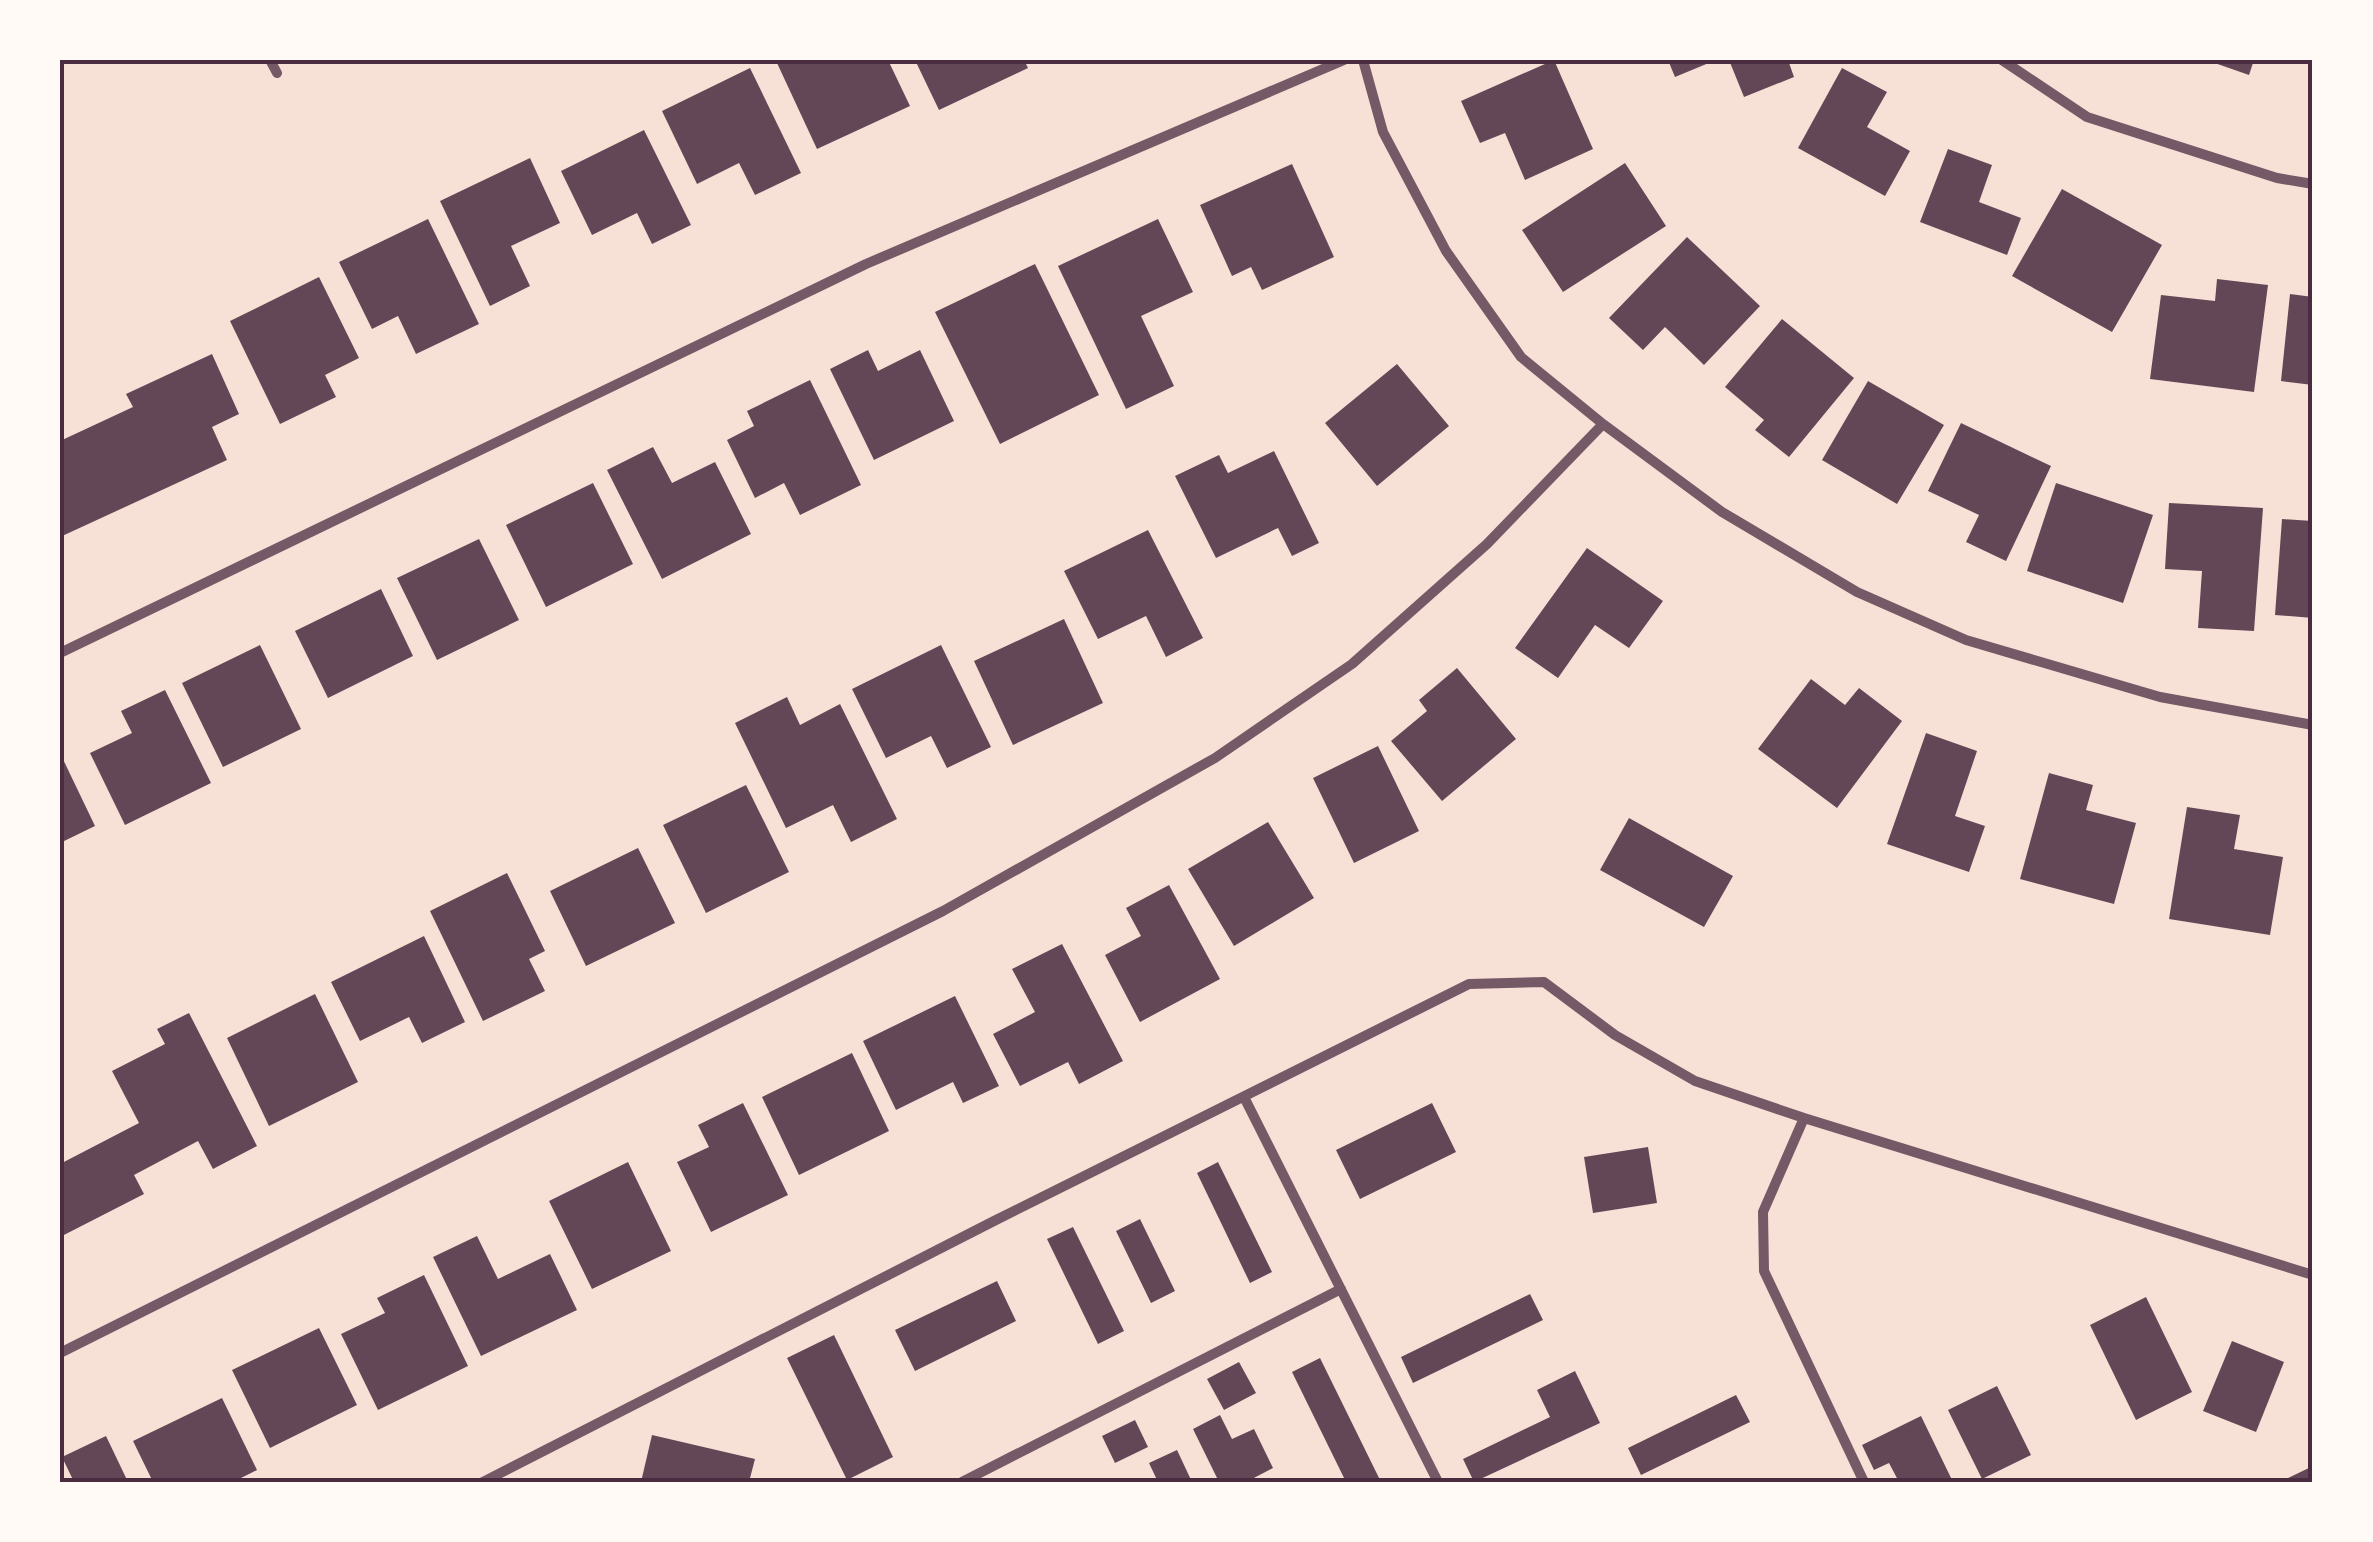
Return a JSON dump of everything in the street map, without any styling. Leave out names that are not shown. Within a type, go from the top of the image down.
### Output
[{"type":"street","points":[[270,60],[276,73]]},
{"type":"street","points":[[60,653],[866,264],[1344,60]]},
{"type":"street","points":[[1363,60],[1382,132],[1446,252],[1521,358],[1722,512],[1857,592],[1966,640],[2160,696],[2313,725]]},
{"type":"street","points":[[2002,60],[2087,117],[2277,178],[2313,184]]},
{"type":"street","points":[[60,1353],[944,912],[1214,758],[1352,664],[1486,544],[1603,424]]},
{"type":"street","points":[[483,1482],[1469,984],[1544,982],[1614,1034],[1695,1081],[2313,1275]]},
{"type":"street","points":[[1245,1098],[1438,1482]]},
{"type":"street","points":[[1804,1118],[1764,1212],[1764,1270],[1864,1482]]},
{"type":"street","points":[[962,1482],[1341,1290]]},
{"type":"building","points":[[888,60],[910,106],[817,149],[777,63]]},
{"type":"building","points":[[915,60],[1024,60],[1028,68],[939,110]]},
{"type":"building","points":[[1554,60],[1593,149],[1525,180],[1505,133],[1480,143],[1461,101]]},
{"type":"building","points":[[1668,60],[1716,60],[1675,77]]},
{"type":"building","points":[[1729,60],[1788,60],[1794,77],[1744,97]]},
{"type":"building","points":[[2206,60],[2254,60],[2249,75]]},
{"type":"building","points":[[750,68],[801,173],[755,195],[739,163],[697,184],[662,111]]},
{"type":"building","points":[[1842,68],[1887,92],[1867,127],[1910,151],[1885,196],[1798,148]]},
{"type":"building","points":[[644,130],[691,225],[652,244],[637,213],[592,235],[561,171]]},
{"type":"building","points":[[1948,149],[1992,165],[1979,202],[2021,218],[2007,255],[1920,222]]},
{"type":"building","points":[[530,158],[560,223],[511,246],[530,286],[490,306],[440,201]]},
{"type":"building","points":[[1625,163],[1666,226],[1563,292],[1522,230]]},
{"type":"building","points":[[1292,164],[1334,257],[1262,290],[1251,267],[1232,276],[1200,205]]},
{"type":"building","points":[[2062,189],[2162,245],[2112,332],[2012,276]]},
{"type":"building","points":[[428,219],[479,324],[416,354],[398,316],[372,329],[339,262]]},
{"type":"building","points":[[1158,219],[1193,292],[1141,316],[1174,386],[1126,409],[1058,266]]},
{"type":"building","points":[[1687,237],[1760,306],[1704,365],[1665,327],[1643,350],[1609,318]]},
{"type":"building","points":[[1035,264],[1099,395],[1000,444],[935,312]]},
{"type":"building","points":[[319,277],[359,358],[325,375],[336,397],[280,424],[230,321]]},
{"type":"building","points":[[2217,279],[2268,285],[2254,392],[2150,379],[2161,295],[2215,301]]},
{"type":"building","points":[[2290,294],[2313,297],[2313,385],[2281,381]]},
{"type":"building","points":[[1782,319],[1854,378],[1789,457],[1755,430],[1764,420],[1725,387]]},
{"type":"building","points":[[868,350],[878,371],[920,350],[954,421],[874,460],[830,369]]},
{"type":"building","points":[[212,354],[239,414],[212,427],[227,460],[60,537],[60,441],[133,407],[126,394]]},
{"type":"building","points":[[1397,364],[1449,426],[1377,486],[1325,423]]},
{"type":"building","points":[[810,380],[861,485],[800,515],[784,483],[755,498],[727,440],[754,426],[747,411]]},
{"type":"building","points":[[1868,381],[1944,425],[1897,504],[1822,460]]},
{"type":"building","points":[[1961,423],[2051,466],[2006,561],[1966,542],[1979,515],[1928,491]]},
{"type":"building","points":[[653,447],[672,483],[715,462],[751,534],[662,579],[607,470]]},
{"type":"building","points":[[1274,451],[1319,543],[1292,556],[1278,528],[1216,558],[1175,476],[1219,455],[1228,473]]},
{"type":"building","points":[[593,483],[633,564],[546,607],[506,525]]},
{"type":"building","points":[[2056,483],[2153,515],[2123,603],[2027,571]]},
{"type":"building","points":[[2169,503],[2263,508],[2254,631],[2198,628],[2202,571],[2165,569]]},
{"type":"building","points":[[2282,519],[2313,521],[2313,618],[2275,615]]},
{"type":"building","points":[[1148,530],[1203,638],[1166,657],[1146,616],[1098,639],[1064,571]]},
{"type":"building","points":[[479,539],[519,620],[437,660],[397,578]]},
{"type":"building","points":[[1587,548],[1663,601],[1629,648],[1595,625],[1558,678],[1515,648]]},
{"type":"building","points":[[381,589],[413,656],[328,698],[295,631]]},
{"type":"building","points":[[1064,619],[1103,703],[1013,745],[974,661]]},
{"type":"building","points":[[260,645],[301,729],[223,767],[182,683]]},
{"type":"building","points":[[941,645],[991,747],[947,768],[931,736],[886,758],[852,689]]},
{"type":"building","points":[[1457,668],[1516,739],[1442,801],[1391,741],[1427,711],[1419,700]]},
{"type":"building","points":[[1811,679],[1845,705],[1859,688],[1902,721],[1837,808],[1758,749]]},
{"type":"building","points":[[165,690],[211,783],[125,825],[90,753],[132,733],[121,711]]},
{"type":"building","points":[[787,697],[800,725],[840,704],[897,819],[851,842],[833,805],[786,828],[735,723]]},
{"type":"building","points":[[1926,733],[1977,751],[1955,816],[1985,826],[1969,872],[1887,844]]},
{"type":"building","points":[[1378,746],[1419,831],[1354,863],[1313,778]]},
{"type":"building","points":[[60,753],[95,826],[60,843]]},
{"type":"building","points":[[2049,773],[2093,785],[2086,810],[2136,823],[2114,904],[2020,879]]},
{"type":"building","points":[[746,785],[789,872],[706,913],[663,825]]},
{"type":"building","points":[[2187,807],[2240,815],[2234,849],[2283,857],[2270,935],[2169,919]]},
{"type":"building","points":[[1629,818],[1733,876],[1704,927],[1600,870]]},
{"type":"building","points":[[1268,822],[1314,898],[1234,946],[1188,869]]},
{"type":"building","points":[[638,848],[675,923],[586,966],[550,891]]},
{"type":"building","points":[[507,873],[545,951],[529,959],[545,991],[483,1021],[430,911]]},
{"type":"building","points":[[1169,885],[1220,979],[1140,1022],[1105,955],[1141,936],[1126,908]]},
{"type":"building","points":[[424,936],[465,1022],[422,1043],[409,1017],[360,1041],[331,982]]},
{"type":"building","points":[[1062,944],[1123,1061],[1079,1084],[1068,1062],[1020,1086],[993,1034],[1035,1012],[1012,969]]},
{"type":"building","points":[[315,994],[358,1082],[269,1126],[227,1038]]},
{"type":"building","points":[[955,996],[999,1086],[963,1103],[953,1082],[896,1110],[863,1041]]},
{"type":"building","points":[[189,1013],[257,1146],[213,1169],[198,1141],[134,1175],[144,1194],[60,1237],[60,1164],[139,1123],[112,1071],[165,1044],[157,1029]]},
{"type":"building","points":[[852,1053],[889,1131],[799,1175],[762,1097]]},
{"type":"building","points":[[743,1103],[788,1195],[711,1232],[677,1162],[709,1147],[698,1125]]},
{"type":"building","points":[[1432,1103],[1456,1152],[1360,1199],[1336,1150]]},
{"type":"building","points":[[1648,1147],[1657,1203],[1593,1213],[1584,1157]]},
{"type":"building","points":[[628,1162],[671,1251],[592,1289],[549,1201]]},
{"type":"building","points":[[1218,1162],[1272,1272],[1250,1283],[1197,1173]]},
{"type":"building","points":[[1140,1219],[1175,1291],[1151,1303],[1116,1231]]},
{"type":"building","points":[[1073,1227],[1124,1331],[1098,1344],[1047,1239]]},
{"type":"building","points":[[477,1236],[498,1279],[550,1254],[577,1310],[481,1356],[433,1257]]},
{"type":"building","points":[[424,1275],[468,1366],[378,1410],[341,1334],[385,1313],[377,1298]]},
{"type":"building","points":[[997,1281],[1016,1321],[915,1371],[895,1330]]},
{"type":"building","points":[[1530,1294],[1543,1320],[1413,1383],[1401,1357]]},
{"type":"building","points":[[2146,1297],[2192,1392],[2136,1420],[2090,1325]]},
{"type":"building","points":[[319,1328],[357,1405],[270,1448],[232,1370]]},
{"type":"building","points":[[834,1335],[893,1457],[847,1480],[787,1358]]},
{"type":"building","points":[[2232,1341],[2284,1362],[2256,1432],[2203,1411]]},
{"type":"building","points":[[1320,1358],[1381,1482],[1346,1482],[1292,1372]]},
{"type":"building","points":[[1239,1362],[1256,1393],[1224,1410],[1207,1379]]},
{"type":"building","points":[[1575,1371],[1600,1423],[1474,1482],[1463,1459],[1550,1417],[1537,1390]]},
{"type":"building","points":[[1997,1386],[2031,1455],[1982,1479],[1948,1410]]},
{"type":"building","points":[[1736,1395],[1750,1422],[1641,1475],[1628,1448]]},
{"type":"building","points":[[222,1398],[257,1470],[233,1482],[153,1482],[133,1441]]},
{"type":"building","points":[[1220,1415],[1232,1439],[1254,1429],[1273,1468],[1251,1482],[1219,1482],[1193,1429]]},
{"type":"building","points":[[1921,1416],[1953,1482],[1899,1482],[1889,1463],[1874,1470],[1862,1445]]},
{"type":"building","points":[[1135,1420],[1148,1447],[1115,1463],[1102,1436]]},
{"type":"building","points":[[652,1435],[755,1459],[749,1482],[641,1482]]},
{"type":"building","points":[[106,1436],[128,1482],[74,1482],[62,1457]]},
{"type":"building","points":[[1177,1450],[1192,1482],[1158,1482],[1149,1463]]},
{"type":"building","points":[[2313,1466],[2313,1482],[2280,1482]]}]
